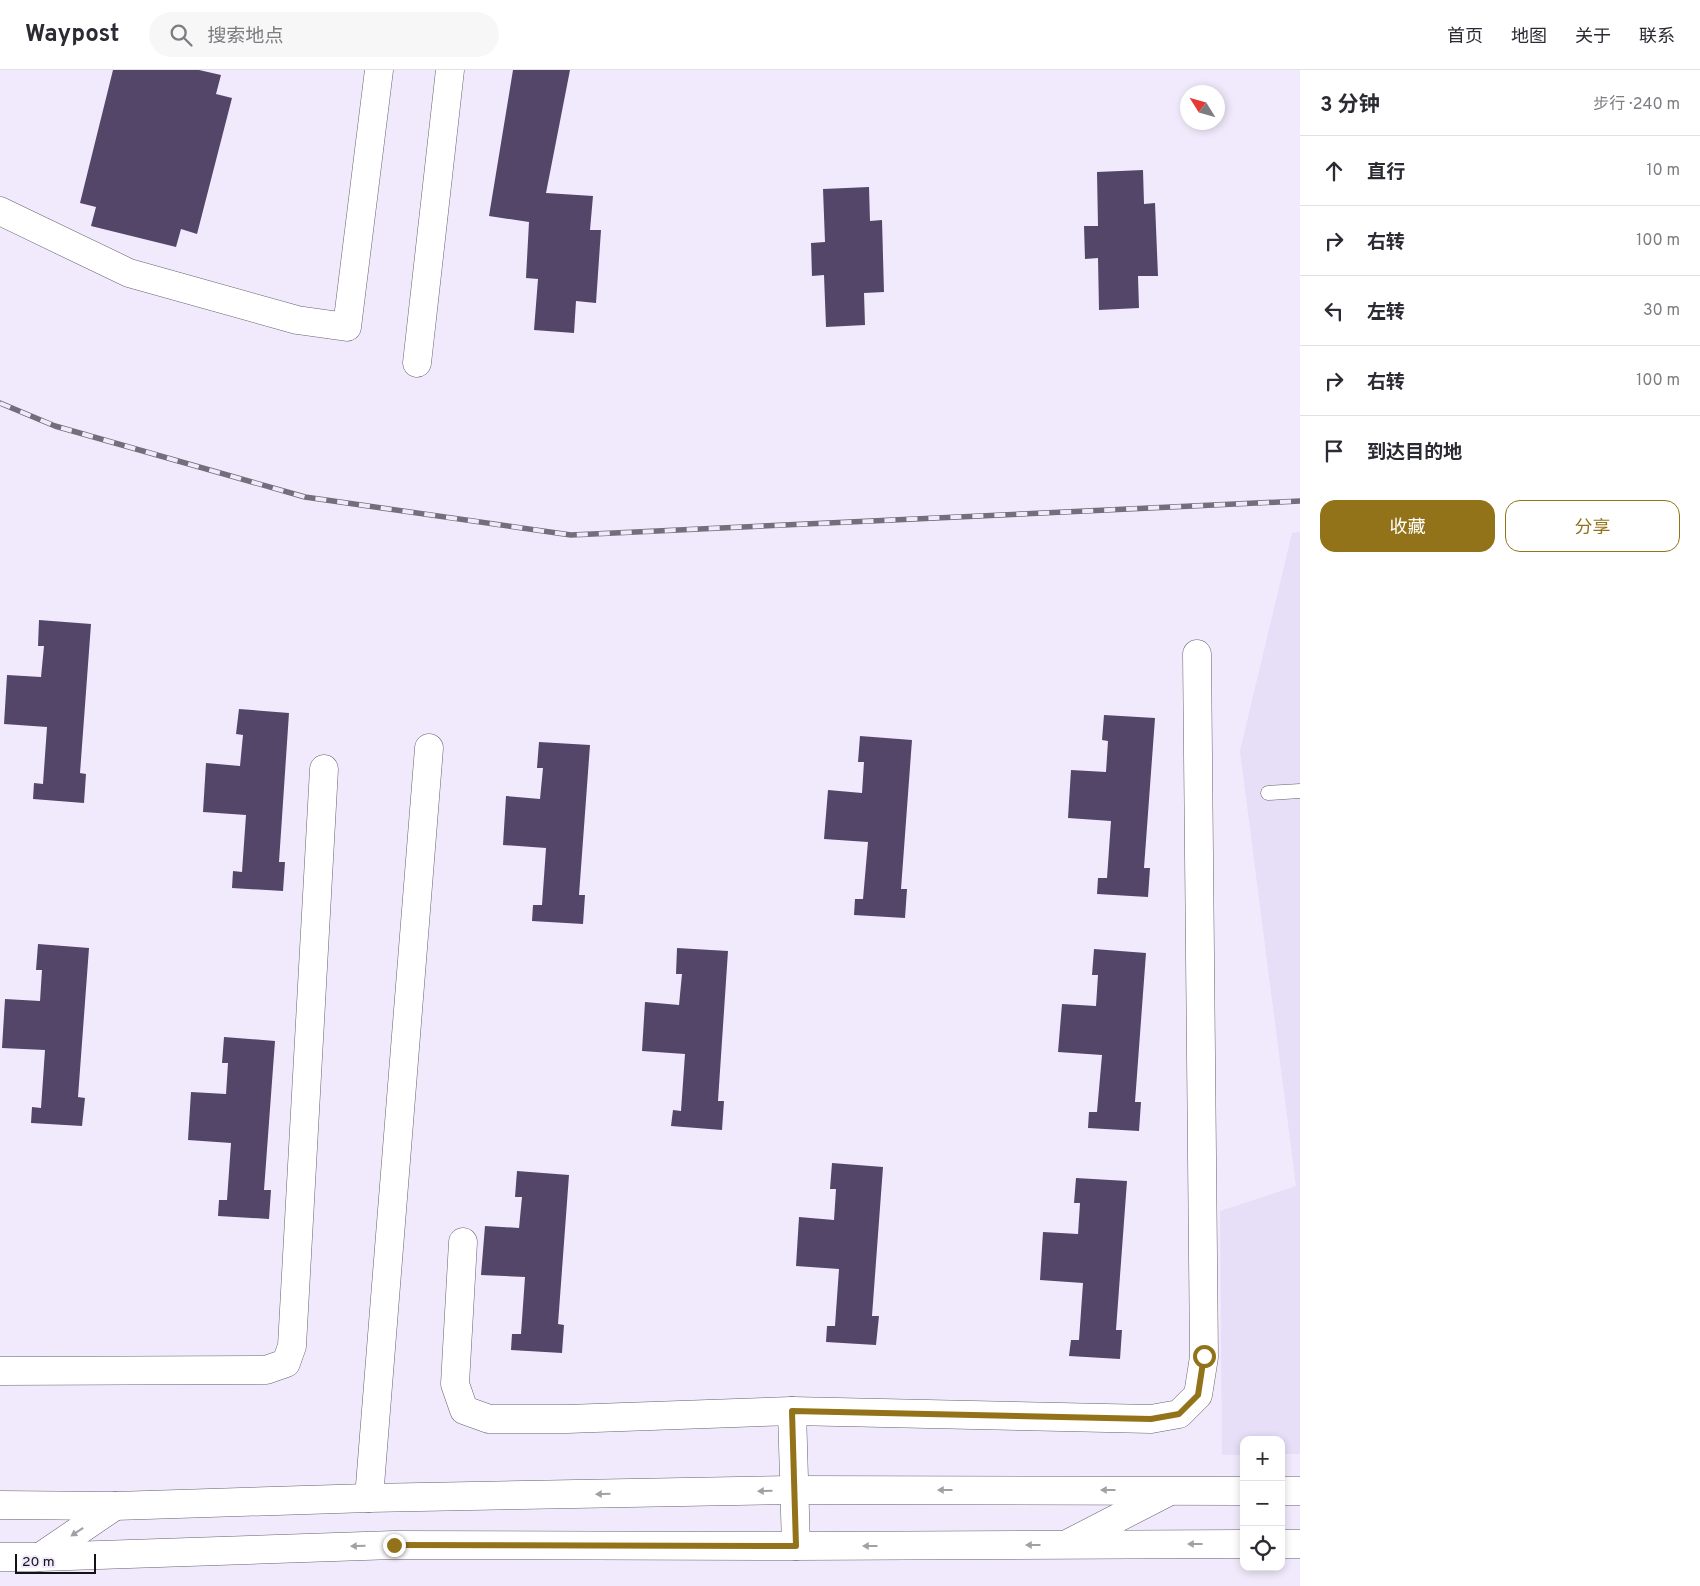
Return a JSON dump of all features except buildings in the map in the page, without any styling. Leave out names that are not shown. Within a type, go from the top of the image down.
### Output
[{"type":"street","points":[[0,211],[130,273],[297,320],[347,327],[379,70]]},
{"type":"street","points":[[417,363],[450,70]]},
{"type":"street","points":[[463,1242],[455,1384],[464,1410],[490,1419],[567,1419],[792,1411],[1151,1419],[1179,1414],[1198,1395],[1204,1356],[1197,654]]},
{"type":"street","points":[[369,1498],[429,748]]},
{"type":"street","points":[[0,1371],[266,1370],[286,1363],[292,1346],[324,769]]},
{"type":"street","points":[[792,1411],[796,1546]]},
{"type":"street","points":[[0,1506],[115,1506],[369,1498],[794,1490],[1240,1491]]},
{"type":"street","points":[[1066,1545],[1172,1490]]},
{"type":"street","points":[[1285,1491],[1300,1491]]},
{"type":"street","points":[[40,1557],[115,1506]]},
{"type":"street","points":[[0,1557],[394,1545],[1240,1544]]},
{"type":"street","points":[[1285,1544],[1300,1544]]},
{"type":"lane","points":[[1268,793],[1300,791]]},
{"type":"shaded area","points":[[1300,532],[1300,1454],[1285,1454],[1285,1436],[1240,1436],[1240,1455],[1222,1455],[1220,1211],[1296,1186],[1240,751],[1292,533]]},
{"type":"railway","points":[[0,403],[55,426],[305,497],[571,535],[1300,501]]},
{"type":"route","points":[[394,1545],[796,1546],[792,1411],[1151,1419],[1179,1414],[1198,1395],[1204,1356]]}]
